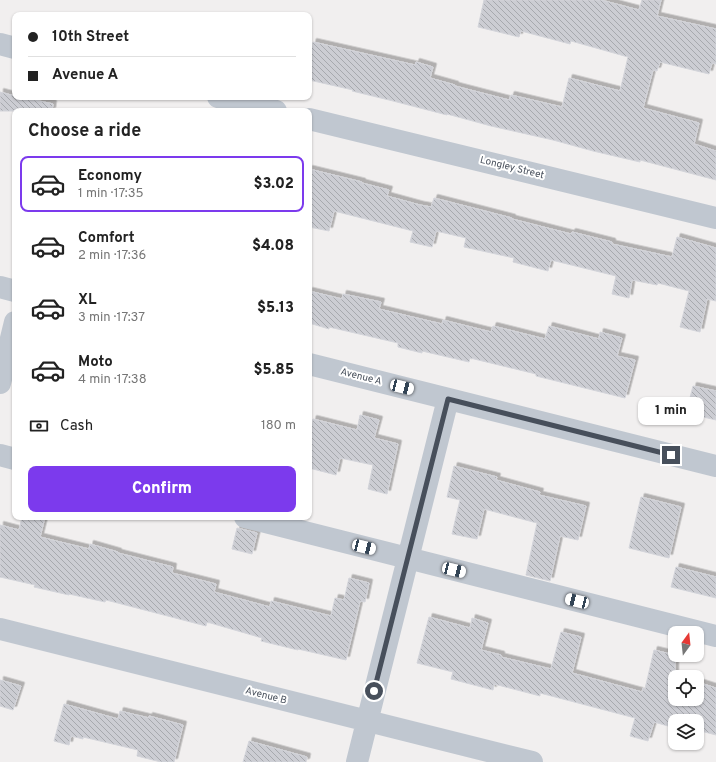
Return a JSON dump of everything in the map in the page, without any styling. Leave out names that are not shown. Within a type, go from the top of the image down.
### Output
[{"type":"street","points":[[0,44],[12,47]]},
{"type":"street","points":[[230,100],[264,108]]},
{"type":"street","name":"Longley Street","points":[[312,120],[716,218]]},
{"type":"street","points":[[0,287],[12,290]]},
{"type":"street","points":[[0,383],[12,334]]},
{"type":"street","name":"Avenue A","points":[[312,365],[716,466]]},
{"type":"street","points":[[357,762],[448,399]]},
{"type":"street","points":[[0,455],[12,458]]},
{"type":"street","points":[[257,520],[716,636]]},
{"type":"street","name":"Avenue B","points":[[0,629],[532,762]]},
{"type":"building","points":[[484,0],[601,0],[639,10],[642,0],[661,0],[657,16],[716,29],[716,64],[712,63],[709,74],[660,62],[657,71],[653,70],[643,108],[699,123],[694,144],[716,151],[716,180],[640,160],[640,162],[593,151],[312,81],[313,42],[415,65],[416,62],[433,67],[430,78],[509,100],[511,95],[562,107],[569,78],[620,91],[628,57],[571,41],[570,44],[521,31],[519,37],[478,27]]},
{"type":"building","points":[[0,92],[12,95],[12,100],[35,100],[53,104],[52,108],[12,108],[12,111],[0,111]]},
{"type":"building","points":[[312,170],[389,190],[387,196],[420,205],[431,207],[434,198],[571,234],[572,232],[612,242],[612,244],[672,257],[677,237],[716,248],[716,301],[707,299],[700,332],[680,327],[689,291],[658,283],[657,285],[632,280],[629,298],[612,294],[616,276],[551,260],[548,271],[513,262],[514,258],[464,247],[466,238],[436,231],[432,247],[410,242],[413,231],[334,211],[329,231],[312,228]]},
{"type":"building","points":[[312,292],[342,299],[343,294],[381,302],[379,309],[442,324],[443,320],[491,332],[493,326],[545,339],[549,326],[599,339],[600,332],[622,338],[617,356],[635,360],[625,398],[470,358],[469,362],[422,351],[422,353],[398,347],[398,343],[329,327],[329,329],[312,324]]},
{"type":"building","points":[[693,386],[716,391],[716,420],[686,413]]},
{"type":"building","points":[[360,415],[379,420],[374,438],[398,444],[387,494],[368,489],[373,465],[340,458],[336,475],[312,469],[313,419],[357,430]]},
{"type":"building","points":[[454,466],[497,477],[496,480],[540,492],[539,495],[586,506],[578,540],[560,536],[550,581],[526,575],[537,523],[484,509],[477,539],[452,534],[460,500],[447,497]]},
{"type":"building","points":[[641,497],[681,507],[669,558],[629,548]]},
{"type":"building","points":[[21,520],[44,520],[40,537],[89,549],[90,544],[173,567],[172,573],[216,584],[214,592],[270,607],[271,601],[331,616],[335,598],[344,600],[349,578],[369,583],[365,602],[360,601],[346,660],[261,641],[262,638],[207,622],[206,626],[106,600],[105,602],[69,595],[0,577],[0,525],[19,530]]},
{"type":"building","points":[[237,528],[257,533],[252,554],[232,549]]},
{"type":"building","points":[[676,567],[716,577],[716,598],[671,587]]},
{"type":"building","points":[[429,617],[470,628],[472,618],[488,623],[481,650],[501,655],[501,657],[551,669],[561,632],[581,637],[572,673],[642,692],[643,688],[645,689],[654,650],[668,653],[668,662],[675,662],[675,670],[668,670],[668,706],[704,706],[704,684],[716,688],[716,735],[704,732],[704,714],[668,714],[668,726],[654,722],[648,741],[630,736],[635,718],[540,693],[540,696],[494,684],[493,690],[451,679],[453,672],[417,663]]},
{"type":"building","points":[[0,680],[21,686],[13,710],[0,706]]},
{"type":"building","points":[[64,704],[118,719],[120,711],[149,718],[149,716],[183,725],[174,762],[161,762],[137,756],[138,750],[83,737],[83,739],[71,736],[69,745],[54,741]]},
{"type":"building","points":[[249,741],[307,757],[306,762],[243,762]]},
{"type":"route","points":[[374,691],[448,399],[671,455]]}]
